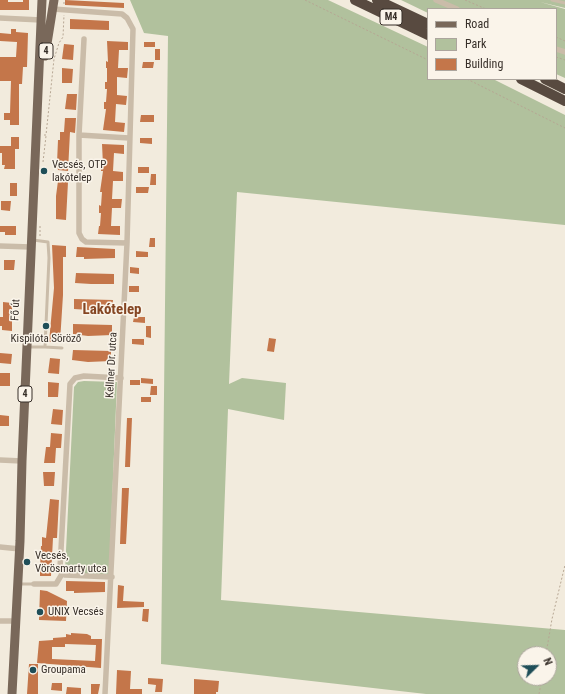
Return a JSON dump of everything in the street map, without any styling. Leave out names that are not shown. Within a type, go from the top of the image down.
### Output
[{"type":"highway","name":"M4","points":[[355,0],[427,35]]},
{"type":"highway","name":"M4","points":[[377,0],[427,24]]},
{"type":"highway","points":[[523,80],[565,101]]},
{"type":"highway","points":[[546,80],[565,89]]},
{"type":"main road","name":"Fő út","points":[[12,694],[20,549],[27,346],[41,135],[39,93],[42,0]]},
{"type":"main road","points":[[47,0],[53,4]]},
{"type":"main road","name":"4","points":[[39,93],[53,4]]},
{"type":"street","points":[[436,0],[455,8]]},
{"type":"street","name":"Kellner Dr. utca","points":[[53,4],[64,10],[122,14],[131,23],[134,30],[129,138],[127,243],[106,694]]},
{"type":"street","points":[[0,18],[41,20]]},
{"type":"street","points":[[84,39],[79,135],[79,233],[82,239],[86,242],[127,243]]},
{"type":"street","points":[[79,135],[129,138]]},
{"type":"street","points":[[0,246],[34,243]]},
{"type":"street","points":[[34,584],[56,584],[62,574],[60,568],[70,384],[75,378],[84,376],[121,378]]},
{"type":"street","points":[[0,460],[22,461]]},
{"type":"street","points":[[0,547],[20,549]]},
{"type":"street","points":[[62,574],[112,577]]},
{"type":"street","points":[[0,621],[16,621]]},
{"type":"lane","points":[[552,0],[565,3]]},
{"type":"lane","points":[[34,243],[48,242],[50,258],[45,347]]},
{"type":"lane","points":[[27,346],[62,348]]},
{"type":"lane","points":[[18,584],[34,584]]},
{"type":"path","points":[[42,165],[44,160],[41,135],[54,59],[59,43],[63,37],[64,0]]},
{"type":"path","points":[[305,0],[427,60]]},
{"type":"path","points":[[465,0],[484,8]]},
{"type":"path","points":[[468,80],[565,128]]},
{"type":"path","points":[[34,243],[40,226]]},
{"type":"path","points":[[547,646],[552,619],[565,565]]},
{"type":"green space","points":[[130,0],[328,0],[427,47],[427,80],[495,80],[565,115],[565,225],[237,192],[229,384],[242,378],[286,383],[284,420],[228,409],[221,600],[565,630],[565,694],[426,694],[161,664],[168,36],[144,33]]},
{"type":"green space","points":[[401,0],[565,0],[565,8],[540,2],[565,9],[565,78],[557,74],[557,8],[427,8],[427,13]]},
{"type":"green space","points":[[78,382],[117,382],[109,575],[68,573],[65,571],[74,387]]},
{"type":"building","points":[[0,0],[8,0],[8,2],[23,2],[23,0],[29,0],[29,10],[0,10]]},
{"type":"building","points":[[65,0],[124,3],[124,8],[65,5]]},
{"type":"building","points":[[70,19],[109,21],[109,30],[70,29]]},
{"type":"building","points":[[11,29],[16,29],[16,32],[28,33],[27,67],[23,67],[22,84],[19,84],[19,125],[10,125],[10,120],[4,120],[4,113],[10,113],[11,81],[0,81],[0,57],[16,57],[17,42],[0,41],[0,33],[11,34]]},
{"type":"building","points":[[107,41],[128,42],[128,50],[119,50],[118,68],[128,68],[127,78],[117,77],[117,95],[127,96],[126,105],[116,104],[115,122],[125,123],[124,132],[103,130],[106,109],[104,109],[104,102],[106,102],[107,89],[105,89],[105,82],[107,82],[106,61],[108,62]]},
{"type":"building","points":[[144,42],[155,42],[155,47],[144,47]]},
{"type":"building","points":[[64,44],[74,45],[73,60],[62,59]]},
{"type":"building","points":[[155,49],[160,49],[160,60],[155,60]]},
{"type":"building","points":[[143,62],[154,62],[153,68],[142,68]]},
{"type":"building","points":[[62,68],[73,69],[72,83],[62,83]]},
{"type":"building","points":[[67,94],[77,94],[76,110],[65,109]]},
{"type":"building","points":[[141,115],[154,115],[154,122],[140,122]]},
{"type":"building","points":[[65,118],[76,118],[75,133],[70,132],[68,171],[58,170],[57,163],[58,140],[60,140],[60,132],[64,132]]},
{"type":"building","points":[[11,137],[19,137],[19,149],[15,149],[15,169],[4,169],[5,165],[2,165],[2,153],[0,153],[0,146],[11,146]]},
{"type":"building","points":[[140,138],[152,138],[152,144],[140,143]]},
{"type":"building","points":[[102,144],[124,145],[124,154],[114,153],[113,171],[123,172],[123,181],[113,181],[112,199],[122,199],[121,208],[112,208],[111,226],[120,226],[120,235],[98,234],[100,226],[101,213],[99,213],[99,205],[101,206],[102,192],[100,192],[103,171],[101,171],[101,165],[103,165]]},
{"type":"building","points":[[138,167],[149,167],[149,173],[138,173]]},
{"type":"building","points":[[151,174],[156,174],[156,185],[150,185]]},
{"type":"building","points":[[58,181],[68,182],[66,220],[56,219],[56,196]]},
{"type":"building","points":[[10,183],[17,183],[17,196],[10,196]]},
{"type":"building","points":[[136,187],[149,187],[148,193],[136,193]]},
{"type":"building","points":[[1,201],[11,201],[10,211],[1,210]]},
{"type":"building","points":[[0,226],[16,226],[16,235],[5,235],[5,232],[0,232]]},
{"type":"building","points":[[150,238],[155,238],[155,247],[149,247]]},
{"type":"building","points":[[52,245],[66,246],[66,257],[63,257],[63,295],[60,342],[49,342],[54,288]]},
{"type":"building","points":[[77,247],[115,249],[115,258],[84,259],[84,257],[76,257]]},
{"type":"building","points":[[136,251],[148,252],[148,257],[136,257]]},
{"type":"building","points":[[4,260],[15,260],[14,270],[4,270]]},
{"type":"building","points":[[130,267],[139,268],[139,274],[130,273]]},
{"type":"building","points":[[76,273],[114,274],[114,284],[75,283]]},
{"type":"building","points":[[129,286],[139,286],[139,292],[129,292]]},
{"type":"building","points":[[74,299],[113,300],[112,310],[74,309]]},
{"type":"building","points":[[3,302],[12,303],[12,331],[2,330],[2,326],[0,326],[0,317],[3,317]]},
{"type":"building","points":[[134,317],[145,317],[145,323],[133,322]]},
{"type":"building","points":[[73,324],[112,325],[112,335],[88,336],[73,334]]},
{"type":"building","points":[[146,326],[151,326],[151,338],[146,337]]},
{"type":"building","points":[[269,338],[276,339],[274,352],[267,351]]},
{"type":"building","points":[[132,339],[144,339],[144,345],[132,344]]},
{"type":"building","points":[[73,350],[111,351],[111,361],[88,362],[72,360]]},
{"type":"building","points":[[0,353],[12,354],[11,364],[0,363]]},
{"type":"building","points":[[50,358],[60,359],[59,374],[48,373]]},
{"type":"building","points":[[0,373],[10,373],[10,386],[0,386]]},
{"type":"building","points":[[141,378],[153,379],[153,384],[141,383]]},
{"type":"building","points":[[130,380],[140,380],[140,385],[130,385]]},
{"type":"building","points":[[48,382],[59,383],[58,397],[48,397]]},
{"type":"building","points":[[151,386],[157,386],[157,395],[150,395]]},
{"type":"building","points":[[141,397],[151,397],[151,402],[141,402]]},
{"type":"building","points":[[53,409],[63,410],[62,425],[51,424]]},
{"type":"building","points":[[0,415],[9,416],[9,426],[0,426]]},
{"type":"building","points":[[127,418],[132,418],[130,467],[125,467]]},
{"type":"building","points":[[51,433],[62,434],[61,448],[56,448],[55,463],[44,463],[46,447],[50,447]]},
{"type":"building","points":[[43,472],[55,472],[54,486],[44,486]]},
{"type":"building","points":[[122,488],[129,488],[126,544],[120,544]]},
{"type":"building","points":[[50,499],[59,500],[57,538],[53,538],[51,576],[40,576],[42,537],[46,538]]},
{"type":"building","points":[[66,581],[105,582],[105,592],[74,593],[74,591],[66,591]]},
{"type":"building","points":[[118,585],[124,586],[123,601],[144,602],[144,607],[117,608]]},
{"type":"building","points":[[40,590],[47,591],[67,601],[66,621],[39,620]]},
{"type":"building","points":[[143,609],[149,609],[148,622],[142,621]]},
{"type":"building","points":[[71,633],[87,634],[91,636],[91,639],[102,639],[101,668],[37,663],[39,641],[66,637],[66,634],[71,635]],"holes":[[[65,644],[96,645],[95,661],[52,659],[52,647],[65,647]]]},
{"type":"building","points":[[29,664],[38,664],[38,694],[27,694]]},
{"type":"building","points":[[117,670],[131,671],[130,689],[142,689],[142,694],[116,694]]},
{"type":"building","points":[[148,678],[163,679],[162,692],[155,692],[156,685],[148,684]]},
{"type":"building","points":[[194,679],[219,681],[218,692],[216,692],[216,694],[194,694]]},
{"type":"building","points":[[52,683],[62,683],[62,691],[51,690]]},
{"type":"building","points":[[91,684],[100,684],[98,694],[91,694]]},
{"type":"building","points":[[67,687],[81,688],[81,694],[66,694]]},
{"type":"place","name":"Vecsés, OTP lakótelep","points":[[44,171]]},
{"type":"place","name":"Kispilóta Söröző","points":[[46,326]]},
{"type":"place","name":"Vecsés, Vörösmarty utca","points":[[27,562]]},
{"type":"place","name":"UNIX Vecsés","points":[[40,612]]},
{"type":"place","name":"Groupama","points":[[33,670]]},
{"type":"district","name":"Lakótelep","points":[[112,310]]}]
